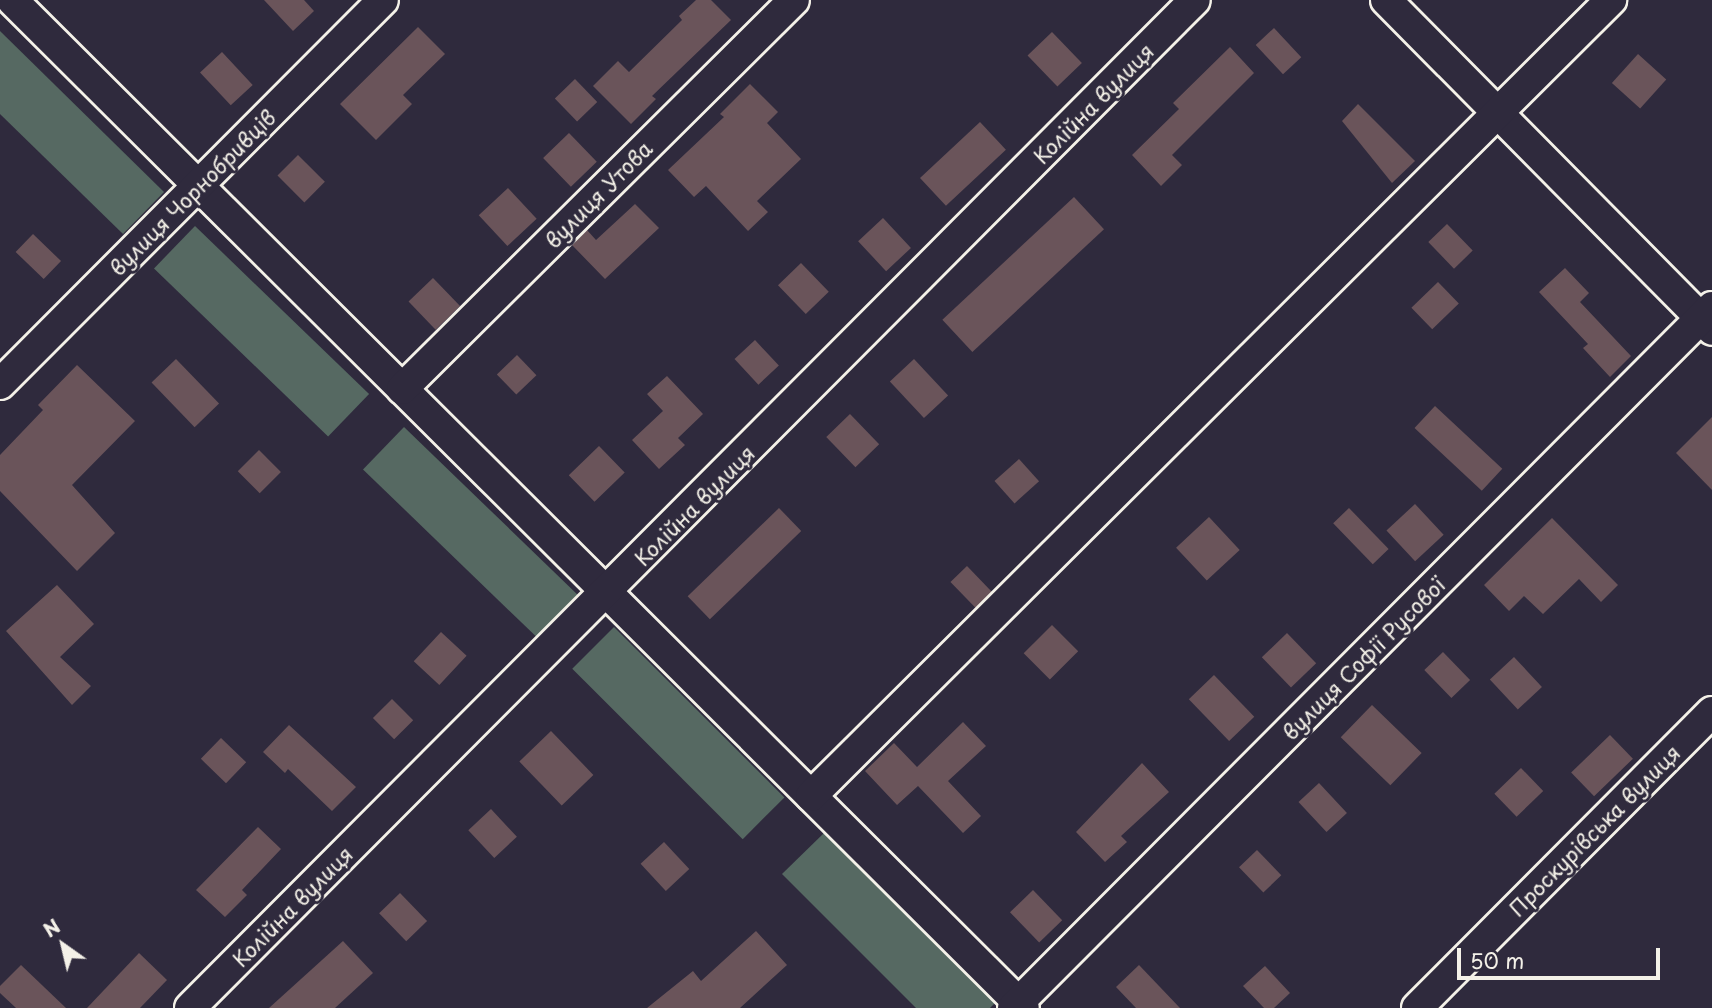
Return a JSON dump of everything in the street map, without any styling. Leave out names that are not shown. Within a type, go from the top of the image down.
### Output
[{"type":"street","points":[[12,0],[811,796],[1018,1006]]},
{"type":"street","name":"вулиця Чорнобривців","points":[[0,384],[383,0]]},
{"type":"street","name":"вулиця Утова","points":[[402,388],[794,0]]},
{"type":"street","name":"Колійна вулиця","points":[[190,1008],[607,593],[1195,0]]},
{"type":"street","points":[[1386,0],[1708,319]]},
{"type":"street","points":[[811,796],[1611,0]]},
{"type":"street","name":"вулиця Софії Русової","points":[[1018,1006],[1708,319]]},
{"type":"street","name":"Проскурівська вулиця","points":[[1417,1008],[1712,712]]},
{"type":"green space","points":[[0,31],[164,192],[123,234],[0,114]]},
{"type":"green space","points":[[195,226],[369,394],[328,437],[154,268]]},
{"type":"green space","points":[[404,427],[577,594],[536,637],[363,469]]},
{"type":"green space","points":[[614,627],[784,797],[743,839],[572,669]]},
{"type":"green space","points":[[824,833],[995,1003],[990,1008],[916,1008],[782,874]]},
{"type":"building","points":[[264,0],[304,0],[314,11],[293,31]]},
{"type":"building","points":[[696,0],[711,0],[731,20],[652,96],[656,99],[631,124],[593,86],[618,61],[629,72],[682,20],[679,16]]},
{"type":"building","points":[[418,27],[445,54],[403,95],[412,104],[376,140],[340,104]]},
{"type":"building","points":[[1274,28],[1301,57],[1283,74],[1256,45]]},
{"type":"building","points":[[1052,32],[1082,63],[1057,87],[1028,56]]},
{"type":"building","points":[[1230,47],[1254,73],[1172,155],[1182,165],[1161,186],[1132,155],[1179,109],[1173,103]]},
{"type":"building","points":[[222,52],[253,85],[231,105],[200,72]]},
{"type":"building","points":[[1638,54],[1666,79],[1640,108],[1612,83]]},
{"type":"building","points":[[575,79],[597,102],[577,121],[555,98]]},
{"type":"building","points":[[750,84],[778,112],[767,123],[801,159],[757,201],[768,212],[748,231],[706,186],[694,197],[668,170],[724,117],[720,114]]},
{"type":"building","points":[[1358,104],[1415,161],[1392,183],[1342,121]]},
{"type":"building","points":[[980,122],[1006,150],[946,206],[920,178]]},
{"type":"building","points":[[569,133],[597,162],[571,187],[543,158]]},
{"type":"building","points":[[298,155],[325,182],[304,202],[277,176]]},
{"type":"building","points":[[508,188],[537,219],[507,246],[479,215]]},
{"type":"building","points":[[1074,197],[1104,229],[972,352],[942,320]]},
{"type":"building","points":[[635,204],[659,228],[605,279],[572,245],[587,230],[596,240]]},
{"type":"building","points":[[883,218],[911,248],[886,271],[858,241]]},
{"type":"building","points":[[1447,224],[1473,251],[1454,269],[1428,242]]},
{"type":"building","points":[[33,234],[61,261],[44,279],[16,252]]},
{"type":"building","points":[[801,263],[829,292],[806,314],[778,285]]},
{"type":"building","points":[[1565,268],[1589,293],[1580,302],[1631,356],[1610,377],[1583,348],[1588,344],[1539,292]]},
{"type":"building","points":[[433,278],[460,306],[436,330],[409,302]]},
{"type":"building","points":[[1438,282],[1459,304],[1432,329],[1411,308]]},
{"type":"building","points":[[755,340],[779,366],[758,385],[735,359]]},
{"type":"building","points":[[517,355],[536,375],[516,395],[497,374]]},
{"type":"building","points":[[176,359],[219,404],[195,427],[152,383]]},
{"type":"building","points":[[914,359],[948,396],[924,418],[890,382]]},
{"type":"building","points":[[77,365],[135,421],[72,485],[115,533],[77,571],[0,491],[0,455],[43,410],[38,405]]},
{"type":"building","points":[[667,376],[703,414],[678,438],[685,445],[659,469],[632,440],[663,411],[647,394]]},
{"type":"building","points":[[1435,406],[1502,469],[1482,491],[1415,428]]},
{"type":"building","points":[[850,414],[879,444],[855,467],[826,437]]},
{"type":"building","points":[[1712,417],[1712,490],[1676,453]]},
{"type":"building","points":[[599,446],[625,473],[594,502],[569,475]]},
{"type":"building","points":[[259,450],[281,472],[260,493],[238,471]]},
{"type":"building","points":[[1019,459],[1039,481],[1015,503],[994,481]]},
{"type":"building","points":[[1415,504],[1444,535],[1415,561],[1386,531]]},
{"type":"building","points":[[779,508],[801,531],[710,619],[688,596]]},
{"type":"building","points":[[1349,508],[1389,549],[1373,564],[1333,523]]},
{"type":"building","points":[[1209,517],[1240,550],[1207,581],[1176,548]]},
{"type":"building","points":[[1552,518],[1618,585],[1601,602],[1579,579],[1543,614],[1524,596],[1509,611],[1484,585]]},
{"type":"building","points":[[967,566],[992,592],[975,608],[950,582]]},
{"type":"building","points":[[57,585],[94,624],[60,657],[91,686],[72,705],[6,631]]},
{"type":"building","points":[[1052,625],[1078,651],[1050,679],[1024,653]]},
{"type":"building","points":[[441,632],[467,656],[439,685],[414,661]]},
{"type":"building","points":[[1287,633],[1316,663],[1291,688],[1262,657]]},
{"type":"building","points":[[1443,652],[1470,680],[1451,698],[1424,670]]},
{"type":"building","points":[[1514,657],[1542,687],[1518,709],[1490,680]]},
{"type":"building","points":[[1214,675],[1254,717],[1229,741],[1189,699]]},
{"type":"building","points":[[392,699],[413,720],[394,739],[373,718]]},
{"type":"building","points":[[1372,705],[1422,753],[1390,785],[1341,737]]},
{"type":"building","points":[[963,722],[986,746],[948,781],[981,816],[963,833],[918,786],[897,805],[865,771],[894,743],[917,767]]},
{"type":"building","points":[[289,725],[356,787],[332,811],[288,769],[285,773],[263,752]]},
{"type":"building","points":[[551,731],[593,775],[562,805],[519,762]]},
{"type":"building","points":[[1610,735],[1633,759],[1594,796],[1571,773]]},
{"type":"building","points":[[221,738],[246,762],[226,783],[201,759]]},
{"type":"building","points":[[1142,763],[1169,792],[1121,836],[1127,842],[1105,862],[1076,832]]},
{"type":"building","points":[[1521,768],[1543,791],[1517,817],[1494,794]]},
{"type":"building","points":[[1319,783],[1347,813],[1326,832],[1299,802]]},
{"type":"building","points":[[491,809],[517,837],[494,858],[468,830]]},
{"type":"building","points":[[258,827],[281,849],[242,890],[247,895],[225,917],[196,890]]},
{"type":"building","points":[[664,842],[689,869],[666,891],[641,864]]},
{"type":"building","points":[[1257,850],[1281,875],[1263,893],[1239,867]]},
{"type":"building","points":[[1033,890],[1062,920],[1039,942],[1010,912]]},
{"type":"building","points":[[400,893],[427,921],[406,941],[379,913]]},
{"type":"building","points":[[756,931],[787,965],[740,1008],[647,1008],[693,971],[701,981]]},
{"type":"building","points":[[343,941],[373,973],[335,1008],[269,1008]]},
{"type":"building","points":[[139,953],[167,980],[140,1008],[87,1008]]},
{"type":"building","points":[[21,965],[66,1008],[16,1008],[0,993],[0,986]]},
{"type":"building","points":[[1139,965],[1180,1008],[1136,1008],[1116,987]]},
{"type":"building","points":[[1265,966],[1290,993],[1274,1008],[1264,1008],[1243,986]]}]
